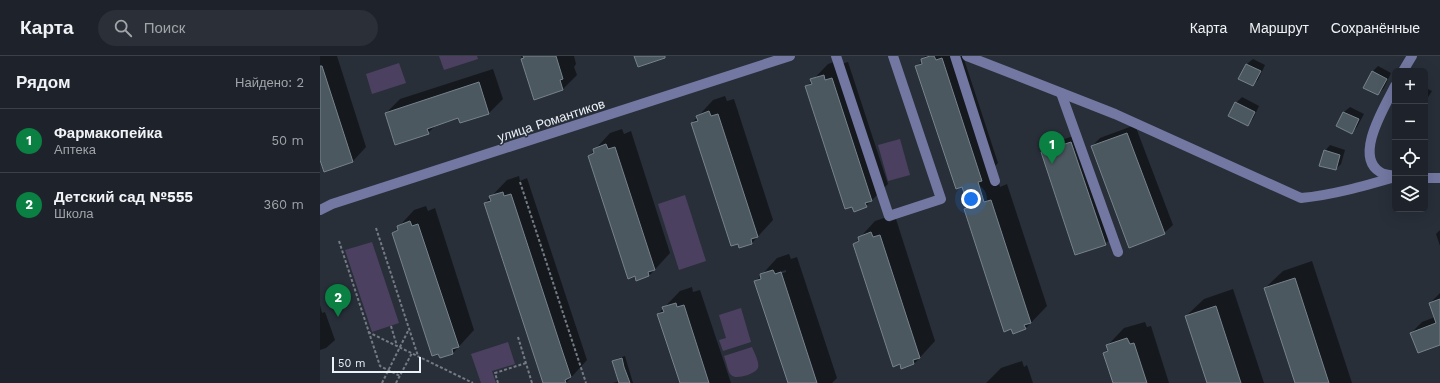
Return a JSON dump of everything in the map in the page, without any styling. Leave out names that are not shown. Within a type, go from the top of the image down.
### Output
[{"type":"street","name":"улица Романтиков","points":[[320,210],[332,204],[790,56]]},
{"type":"street","points":[[836,56],[889,216],[941,199],[893,56]]},
{"type":"street","points":[[955,56],[995,180]]},
{"type":"street","points":[[967,56],[1115,114],[1301,198],[1322,196],[1355,189],[1392,178]]},
{"type":"street","points":[[1405,68],[1412,56]]},
{"type":"street","points":[[1392,92],[1373,130],[1369,149],[1371,163],[1380,172],[1392,176]]},
{"type":"street","points":[[1061,93],[1118,252]]},
{"type":"street","points":[[1428,178],[1440,178]]},
{"type":"path","points":[[520,182],[586,383]]},
{"type":"path","points":[[376,228],[418,356]]},
{"type":"path","points":[[339,241],[380,366],[400,376]]},
{"type":"path","points":[[390,326],[398,346]]},
{"type":"path","points":[[382,383],[398,346],[409,329]]},
{"type":"path","points":[[368,332],[473,383]]},
{"type":"path","points":[[518,337],[532,383]]},
{"type":"path","points":[[396,383],[412,353]]},
{"type":"path","points":[[498,383],[495,373],[526,363]]},
{"type":"shaded area","points":[[439,56],[477,56],[478,59],[444,70]]},
{"type":"shaded area","points":[[399,63],[406,83],[372,94],[366,74]]},
{"type":"shaded area","points":[[900,139],[910,175],[888,181],[878,145]]},
{"type":"shaded area","points":[[685,195],[706,261],[679,270],[658,204]]},
{"type":"shaded area","points":[[372,242],[399,323],[372,332],[345,250]]},
{"type":"shaded area","points":[[741,308],[751,342],[723,351],[719,340],[726,338],[719,315]]},
{"type":"shaded area","points":[[508,342],[515,364],[492,371],[496,383],[481,383],[471,354]]},
{"type":"shaded area","points":[[752,347],[758,363],[758,368],[748,375],[741,377],[736,377],[730,374],[724,356]]},
{"type":"building","points":[[523,56],[556,56],[563,79],[560,80],[563,90],[534,100],[521,59],[524,58]]},
{"type":"building","points":[[634,56],[665,56],[665,58],[638,67]]},
{"type":"building","points":[[934,56],[936,60],[942,58],[982,181],[978,182],[984,202],[991,200],[1031,323],[1024,325],[1026,329],[1013,334],[1011,329],[1004,332],[964,209],[969,207],[962,187],[956,189],[915,66],[922,64],[921,59]]},
{"type":"building","points":[[1246,64],[1261,71],[1253,86],[1238,79]]},
{"type":"building","points":[[320,66],[322,66],[353,162],[324,172],[320,160]]},
{"type":"building","points":[[1372,71],[1387,79],[1378,95],[1363,88]]},
{"type":"building","points":[[824,75],[825,80],[832,78],[872,201],[865,203],[867,207],[854,212],[852,207],[845,209],[805,86],[812,84],[810,79]]},
{"type":"building","points":[[479,82],[489,114],[460,123],[458,118],[427,129],[429,134],[395,145],[385,113]]},
{"type":"building","points":[[1235,102],[1255,112],[1248,126],[1228,116]]},
{"type":"building","points":[[709,111],[711,116],[718,114],[758,237],[751,239],[752,244],[739,248],[738,244],[731,246],[691,123],[698,121],[696,116]]},
{"type":"building","points":[[1343,112],[1359,119],[1352,134],[1336,126]]},
{"type":"building","points":[[1127,133],[1165,234],[1129,248],[1091,146]]},
{"type":"building","points":[[1071,142],[1106,245],[1075,255],[1041,152]]},
{"type":"building","points":[[606,144],[608,149],[615,147],[655,270],[648,272],[649,276],[636,281],[635,276],[628,279],[588,156],[594,153],[593,149]]},
{"type":"building","points":[[1324,150],[1340,155],[1336,170],[1319,166]]},
{"type":"building","points":[[503,192],[504,196],[511,194],[571,377],[565,380],[566,383],[543,383],[484,203],[491,201],[489,196]]},
{"type":"building","points":[[410,221],[412,226],[418,224],[459,347],[452,349],[453,354],[440,358],[438,354],[432,356],[392,233],[398,230],[397,226]]},
{"type":"building","points":[[871,232],[873,237],[880,235],[920,358],[913,360],[914,364],[901,369],[900,364],[893,367],[853,244],[859,241],[858,237]]},
{"type":"building","points":[[773,270],[775,274],[781,272],[817,383],[788,383],[754,281],[761,279],[760,274]]},
{"type":"building","points":[[1295,278],[1329,383],[1295,383],[1264,288]]},
{"type":"building","points":[[1440,299],[1440,345],[1418,353],[1410,333],[1436,323],[1429,303]]},
{"type":"building","points":[[676,303],[677,307],[684,305],[709,383],[680,383],[657,314],[664,312],[662,307]]},
{"type":"building","points":[[1216,306],[1241,383],[1207,383],[1185,316]]},
{"type":"building","points":[[1127,338],[1130,344],[1134,343],[1147,383],[1113,383],[1103,353],[1108,351],[1106,345]]},
{"type":"building","points":[[622,358],[630,383],[619,383],[612,361]]},
{"type":"place","name":"Фармакопейка","points":[[1052,164]]},
{"type":"place","name":"Детский сад №555","points":[[338,317]]}]
